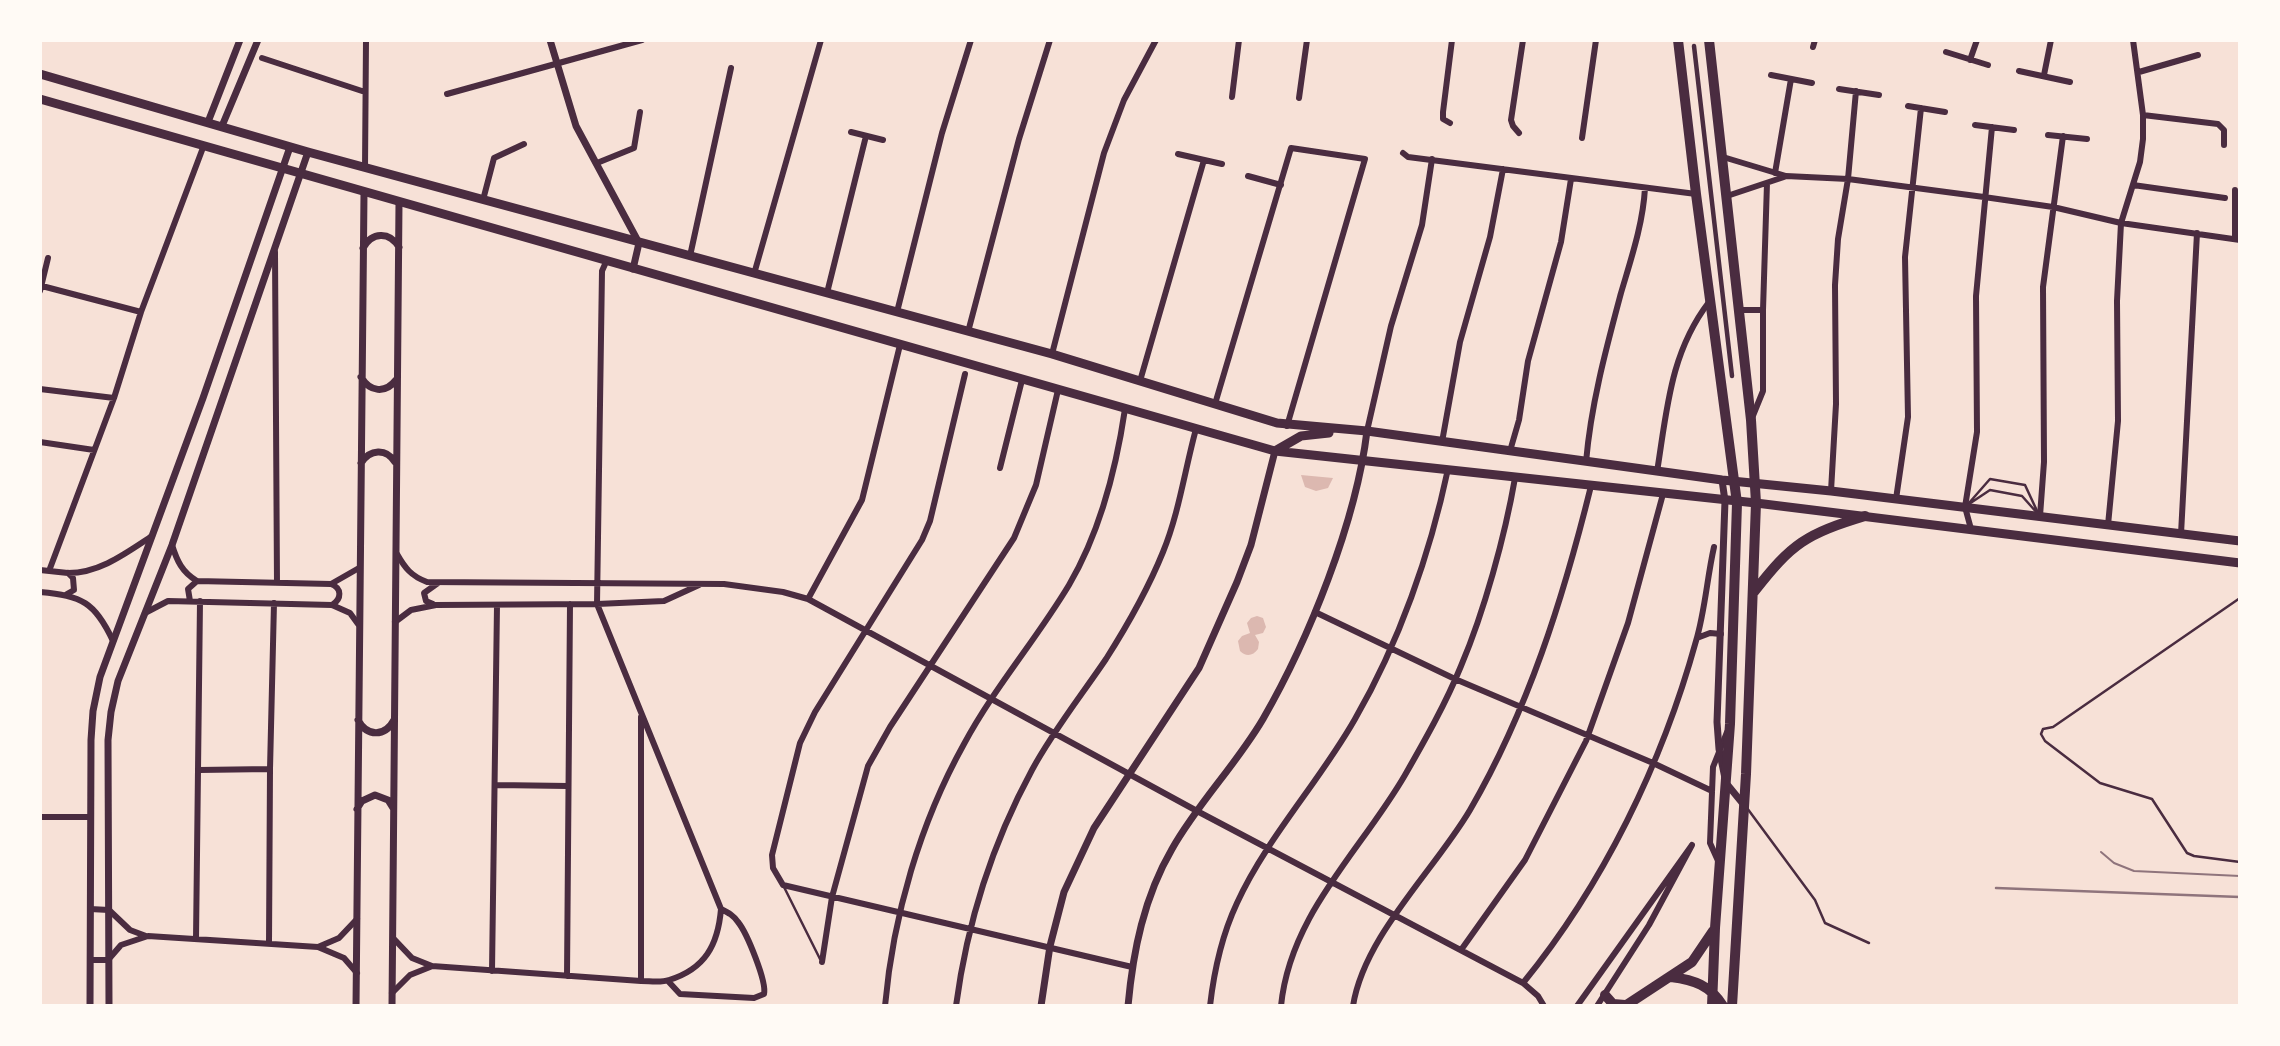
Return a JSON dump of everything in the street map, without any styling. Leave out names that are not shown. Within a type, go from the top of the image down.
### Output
[{"type":"main road","points":[[1678,40],[1737,503],[1731,724],[1715,928],[1712,1006]]},
{"type":"main road","points":[[1709,40],[1751,419],[1756,503],[1745,806],[1732,1006]]},
{"type":"main road","points":[[40,74],[365,168],[1052,355],[1287,426],[1367,431],[1735,482],[1831,491],[2240,541]]},
{"type":"main road","points":[[40,99],[1275,451],[1320,458],[1364,459],[1737,503],[1756,503],[2240,563]]},
{"type":"main road","points":[[1275,451],[1301,436],[1351,430]]},
{"type":"main road","points":[[1754,592],[1794,547],[1818,531],[1865,516]]},
{"type":"main road","points":[[1605,995],[1613,1004],[1625,1006],[1692,962],[1715,928]]},
{"type":"main road","points":[[1671,977],[1693,980],[1712,992],[1723,1006]]},
{"type":"street","points":[[208,122],[240,40]]},
{"type":"street","points":[[222,126],[258,40]]},
{"type":"street","points":[[365,168],[366,40]]},
{"type":"street","points":[[550,40],[576,126],[639,243],[633,270]]},
{"type":"street","points":[[447,94],[640,40]]},
{"type":"street","points":[[754,274],[821,40]]},
{"type":"street","points":[[897,312],[942,133],[971,40]]},
{"type":"street","points":[[968,332],[1019,139],[1050,40]]},
{"type":"street","points":[[1052,355],[1104,153],[1124,100],[1156,40]]},
{"type":"street","points":[[1231,97],[1239,40]]},
{"type":"street","points":[[1299,98],[1307,40]]},
{"type":"street","points":[[1450,123],[1443,119],[1443,112],[1452,40]]},
{"type":"street","points":[[1519,133],[1511,120],[1523,40]]},
{"type":"street","points":[[1582,138],[1596,40]]},
{"type":"street","points":[[1970,60],[1977,40]]},
{"type":"street","points":[[2044,75],[2051,40]]},
{"type":"street","points":[[2108,525],[2118,421],[2117,301],[2122,223],[2141,151],[2143,116],[2139,72],[2131,42]]},
{"type":"street","points":[[1694,46],[1732,376]]},
{"type":"street","points":[[1946,52],[1987,65]]},
{"type":"street","points":[[2139,72],[2198,55]]},
{"type":"street","points":[[262,58],[365,92]]},
{"type":"street","points":[[690,256],[731,68]]},
{"type":"street","points":[[2019,71],[2070,82]]},
{"type":"street","points":[[1771,75],[1812,83]]},
{"type":"street","points":[[1775,173],[1791,79]]},
{"type":"street","points":[[1839,89],[1879,94]]},
{"type":"street","points":[[1831,491],[1836,404],[1835,285],[1856,91]]},
{"type":"street","points":[[1908,106],[1945,112]]},
{"type":"street","points":[[1896,499],[1908,417],[1905,257],[1921,108]]},
{"type":"street","points":[[597,163],[634,148],[640,111]]},
{"type":"street","points":[[2143,116],[2218,124],[2224,130],[2224,145]]},
{"type":"street","points":[[1975,125],[2014,130]]},
{"type":"street","points":[[1971,529],[1965,507],[1977,432],[1976,296],[1993,127]]},
{"type":"street","points":[[851,132],[883,140]]},
{"type":"street","points":[[2049,135],[2087,139]]},
{"type":"street","points":[[827,293],[866,136]]},
{"type":"street","points":[[2040,516],[2044,462],[2043,287],[2063,136]]},
{"type":"street","points":[[483,200],[494,158],[524,144]]},
{"type":"street","points":[[49,570],[114,398],[141,312],[205,145]]},
{"type":"street","points":[[90,1006],[93,711],[100,677],[203,398],[290,147]]},
{"type":"street","points":[[1215,404],[1291,148],[1365,159],[1287,426]]},
{"type":"street","points":[[110,1006],[108,740],[118,681],[172,545],[206,439],[308,152]]},
{"type":"street","points":[[1178,153],[1222,164]]},
{"type":"street","points":[[1403,153],[1408,157],[1696,194]]},
{"type":"street","points":[[1723,157],[1786,176],[1848,179],[1984,197],[2053,207],[2122,223],[2237,239],[2235,190]]},
{"type":"street","points":[[1128,1006],[1132,967],[1152,889],[1172,849],[1262,720],[1315,612],[1334,560],[1364,459],[1367,431],[1391,326],[1422,225],[1432,159]]},
{"type":"street","points":[[1140,381],[1204,160]]},
{"type":"street","points":[[1442,442],[1460,342],[1490,237],[1503,169]]},
{"type":"street","points":[[1248,176],[1281,184]]},
{"type":"street","points":[[1727,196],[1786,176]]},
{"type":"street","points":[[1510,451],[1519,421],[1528,361],[1561,242],[1571,179]]},
{"type":"street","points":[[1751,419],[1763,391],[1767,183]]},
{"type":"street","points":[[2133,185],[2225,198]]},
{"type":"street","points":[[1586,462],[1588,430],[1597,380],[1644,208],[1645,188]]},
{"type":"street","points":[[356,1006],[359,918],[358,624],[364,193]]},
{"type":"street","points":[[392,1006],[399,203]]},
{"type":"street","points":[[264,226],[281,232]]},
{"type":"street","points":[[2180,534],[2197,233]]},
{"type":"street","points":[[363,248],[372,237],[381,235],[390,237],[400,248]]},
{"type":"street","points":[[275,248],[277,583]]},
{"type":"street","points":[[48,258],[41,289],[141,312]]},
{"type":"street","points":[[394,939],[412,958],[432,966],[668,981],[694,968],[705,958],[717,937],[721,909],[597,604],[602,271],[606,262]]},
{"type":"street","points":[[1657,472],[1674,370],[1689,333],[1711,300]]},
{"type":"street","points":[[1738,310],[1763,310]]},
{"type":"street","points":[[808,600],[862,500],[900,345]]},
{"type":"street","points":[[965,374],[930,521],[905,569],[814,712],[800,743],[772,855],[773,867],[783,885],[1132,967]]},
{"type":"street","points":[[361,377],[366,384],[379,390],[391,386],[397,379]]},
{"type":"street","points":[[1000,468],[1022,380]]},
{"type":"street","points":[[40,389],[114,398]]},
{"type":"street","points":[[822,962],[832,897],[868,766],[890,727],[1014,538],[1036,485],[1058,390]]},
{"type":"street","points":[[203,398],[220,404]]},
{"type":"street","points":[[885,1006],[900,912],[922,836],[964,743],[1070,583],[1093,536],[1114,467],[1125,409]]},
{"type":"street","points":[[957,1006],[970,927],[1005,824],[1032,769],[1114,646],[1164,550],[1196,429]]},
{"type":"street","points":[[189,433],[206,439]]},
{"type":"street","points":[[40,442],[94,450]]},
{"type":"street","points":[[360,465],[369,453],[379,451],[392,457],[397,466]]},
{"type":"street","points":[[1041,1006],[1050,946],[1069,881],[1094,828],[1199,668],[1251,545],[1275,451]]},
{"type":"street","points":[[1210,1006],[1216,970],[1237,902],[1269,848],[1330,761],[1356,717],[1390,648],[1418,573],[1448,469]]},
{"type":"street","points":[[1281,1006],[1289,961],[1300,935],[1331,881],[1390,800],[1455,679],[1485,598],[1515,478]]},
{"type":"street","points":[[1722,480],[1725,501],[1717,722],[1726,783],[1745,806]]},
{"type":"street","points":[[1353,1006],[1355,991],[1364,967],[1396,915],[1448,845],[1470,810],[1522,708],[1551,628],[1591,486]]},
{"type":"street","points":[[1461,950],[1525,860],[1588,736],[1628,623],[1663,494]]},
{"type":"street","points":[[40,570],[68,573],[99,568],[152,536]]},
{"type":"street","points":[[172,545],[178,563],[187,575],[197,581],[331,584],[337,587],[340,593],[338,600],[332,605]]},
{"type":"street","points":[[1523,983],[1576,913],[1653,763],[1697,638],[1714,547]]},
{"type":"street","points":[[397,554],[415,578],[439,582],[752,586],[808,600],[1197,811],[1523,983],[1538,996],[1544,1006]]},
{"type":"street","points":[[331,584],[359,568]]},
{"type":"street","points":[[67,594],[74,590],[75,584],[68,573]]},
{"type":"street","points":[[1706,580],[1723,580]]},
{"type":"street","points":[[190,601],[188,589],[197,581]]},
{"type":"street","points":[[436,605],[426,601],[424,593],[439,582]]},
{"type":"street","points":[[396,622],[411,610],[436,605],[664,601],[700,584]]},
{"type":"street","points":[[40,592],[67,594],[86,601],[96,611],[113,641]]},
{"type":"street","points":[[144,614],[168,601],[332,605],[350,613],[358,624]]},
{"type":"street","points":[[196,939],[200,601]]},
{"type":"street","points":[[270,944],[274,603]]},
{"type":"street","points":[[567,976],[570,604]]},
{"type":"street","points":[[492,971],[497,605]]},
{"type":"street","points":[[1315,612],[1455,679],[1712,791]]},
{"type":"street","points":[[1697,638],[1710,633],[1721,634]]},
{"type":"street","points":[[641,713],[641,981]]},
{"type":"street","points":[[358,719],[367,731],[377,733],[390,727],[395,719]]},
{"type":"street","points":[[1720,865],[1710,843],[1713,767],[1731,724]]},
{"type":"street","points":[[200,770],[270,769]]},
{"type":"street","points":[[496,785],[568,786]]},
{"type":"street","points":[[357,813],[362,801],[375,795],[388,800],[394,812]]},
{"type":"street","points":[[40,817],[90,817]]},
{"type":"street","points":[[1577,1006],[1692,845],[1649,925],[1597,1006]]},
{"type":"street","points":[[90,909],[109,910],[130,929],[148,936],[318,947],[344,958],[358,975]]},
{"type":"street","points":[[668,981],[680,994],[754,998],[764,994],[764,983],[741,925],[732,914],[721,909]]},
{"type":"street","points":[[318,947],[339,938],[359,918]]},
{"type":"street","points":[[90,960],[108,960],[121,945],[148,936]]},
{"type":"street","points":[[393,993],[410,975],[432,966]]},
{"type":"lane","points":[[1965,507],[1990,479],[2025,485],[2040,516]]},
{"type":"lane","points":[[1965,507],[1990,490],[2022,496],[2040,516]]},
{"type":"lane","points":[[2240,598],[2053,727],[2043,729],[2041,734],[2045,741],[2100,783],[2152,799],[2187,853],[2240,862]]},
{"type":"lane","points":[[1745,806],[1815,900],[1825,923],[1869,943]]},
{"type":"lane","points":[[783,885],[822,962]]},
{"type":"shaded area","points":[[1301,475],[1333,478],[1328,488],[1316,491],[1305,487]]},
{"type":"shaded area","points":[[1257,616],[1263,618],[1266,627],[1263,633],[1255,635],[1259,642],[1258,649],[1247,655],[1240,651],[1238,641],[1250,633],[1247,623]]},
{"type":"tram line","points":[[2101,852],[2114,863],[2134,871],[2240,876]]},
{"type":"railway","points":[[1996,888],[2240,897]]}]
